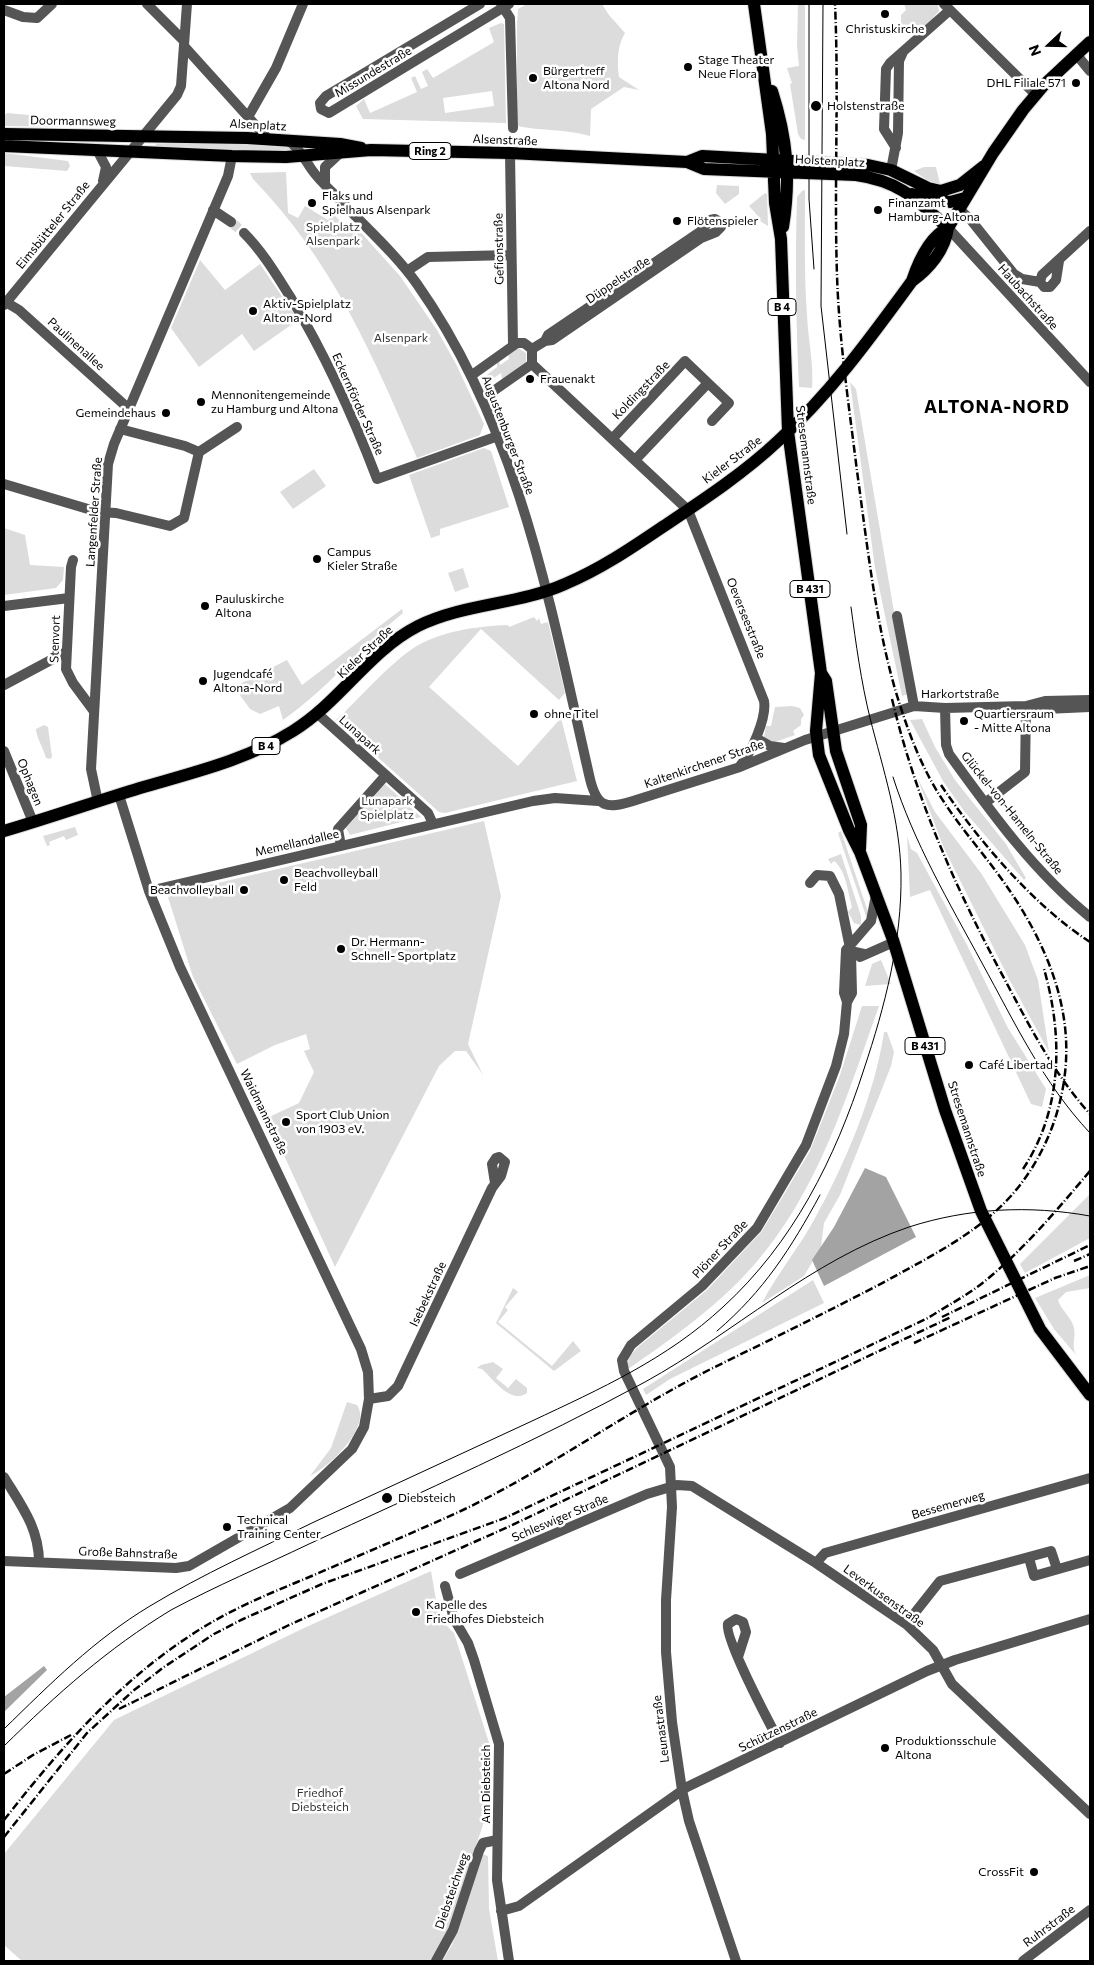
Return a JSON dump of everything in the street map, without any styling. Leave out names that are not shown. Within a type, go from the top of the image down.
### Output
[{"type":"main road","name":"Stresemannstraße","points":[[754,4],[763,63],[773,159],[780,173]]},
{"type":"main road","name":"Ring 2","points":[[962,204],[984,166],[1036,95],[1090,42]]},
{"type":"main road","name":"Stresemannstraße","points":[[763,63],[784,132],[786,160],[780,173],[780,239],[788,431],[821,673],[826,681],[836,751],[861,825],[860,852]]},
{"type":"main road","name":"Doormannsweg","points":[[4,134],[142,136]]},
{"type":"main road","name":"Alsenplatz","points":[[142,136],[268,139],[340,144],[371,150]]},
{"type":"main road","name":"Ring 2","points":[[4,146],[232,156]]},
{"type":"main road","name":"Alsenstraße","points":[[232,156],[286,157],[371,150],[510,153],[687,162],[704,169],[780,173]]},
{"type":"main road","name":"Alsenstraße","points":[[687,162],[702,156],[773,159]]},
{"type":"main road","name":"Holstenplatz","points":[[773,159],[868,165],[891,170],[934,190],[944,191],[960,185],[984,166]]},
{"type":"main road","name":"Holstenplatz","points":[[780,173],[862,176],[880,180],[912,194],[962,204]]},
{"type":"main road","name":"Holstenplatz","points":[[912,194],[948,228]]},
{"type":"main road","points":[[788,431],[853,361],[912,281],[917,266],[938,234],[948,228],[962,204]]},
{"type":"main road","name":"Kieler Straße","points":[[4,831],[261,748],[290,733],[318,714],[387,647],[420,625],[463,610],[525,598],[573,581],[616,558],[688,510],[768,450],[788,431]]},
{"type":"main road","name":"Stresemannstraße","points":[[821,673],[818,682],[816,736],[821,763],[860,852],[894,942],[940,1093],[981,1211],[1036,1322],[1090,1395]]},
{"type":"main road","name":"Kieler Straße","points":[[4,836],[28,824]]},
{"type":"street","points":[[4,10],[23,17],[37,18],[52,4]]},
{"type":"street","name":"Alsenplatz","points":[[147,4],[248,116]]},
{"type":"street","name":"Eimsbütteler Straße","points":[[4,303],[177,95],[181,86],[187,4]]},
{"type":"street","points":[[268,139],[248,116],[276,68],[303,4]]},
{"type":"street","name":"Missundestraße","points":[[480,4],[326,96],[320,103],[321,109],[329,113],[504,5]]},
{"type":"street","points":[[504,5],[510,18],[513,128]]},
{"type":"street","points":[[896,148],[884,128],[884,76],[890,63],[947,7],[1036,95]]},
{"type":"street","points":[[891,170],[896,148],[900,61],[903,51]]},
{"type":"street","points":[[1076,54],[1090,71]]},
{"type":"street","name":"Augustenburger Straße","points":[[289,141],[304,156],[312,171],[407,270],[444,326],[472,375],[512,475],[547,591],[590,779],[598,801]]},
{"type":"street","name":"Eimsbütteler Straße","points":[[97,150],[106,167],[102,185]]},
{"type":"street","name":"Gefionstraße","points":[[510,153],[513,344]]},
{"type":"street","points":[[325,185],[325,167],[339,154]]},
{"type":"street","name":"Langenfelder Straße","points":[[98,802],[91,769],[108,464],[120,430],[228,176],[232,156]]},
{"type":"street","points":[[286,157],[312,171]]},
{"type":"street","points":[[962,204],[970,219],[1014,274],[1022,279],[1040,282],[1042,275],[1090,231]]},
{"type":"street","points":[[213,210],[230,222]]},
{"type":"street","name":"Haubachstraße","points":[[948,228],[1090,382]]},
{"type":"street","name":"Eckernförder Straße","points":[[244,233],[263,255],[309,328],[341,389],[377,479],[498,436]]},
{"type":"street","name":"Düppelstraße","points":[[532,349],[545,341],[548,335],[702,234]]},
{"type":"street","points":[[407,270],[428,257],[511,255]]},
{"type":"street","name":"Paulinenallee","points":[[4,303],[19,310],[129,409]]},
{"type":"street","points":[[472,375],[513,344],[524,343],[532,349],[532,364],[482,399]]},
{"type":"street","name":"Koldingstraße","points":[[613,438],[685,362],[729,403],[712,421]]},
{"type":"street","name":"Koldingstraße","points":[[532,364],[636,459],[688,510]]},
{"type":"street","points":[[636,459],[708,383]]},
{"type":"street","points":[[4,484],[105,512],[116,512],[167,526],[179,523],[184,518],[199,452],[237,427]]},
{"type":"street","points":[[120,430],[185,446],[199,452]]},
{"type":"street","name":"Oeverseestraße","points":[[688,510],[764,701],[765,709],[756,738],[748,756],[740,767]]},
{"type":"street","name":"Stenvort","points":[[73,560],[69,598],[66,669],[73,683],[93,710]]},
{"type":"street","points":[[4,606],[69,598]]},
{"type":"street","points":[[897,616],[914,706]]},
{"type":"street","points":[[4,685],[66,652]]},
{"type":"street","name":"Harkortstraße","points":[[1029,706],[1045,701],[1090,700]]},
{"type":"street","name":"Harkortstraße","points":[[816,736],[914,706],[945,708],[1029,706],[1045,709],[1090,707]]},
{"type":"street","points":[[985,803],[1025,772],[1029,706]]},
{"type":"street","name":"Glückel-von-Hameln-Straße","points":[[945,708],[948,752],[985,803],[1060,892],[1090,917]]},
{"type":"street","name":"Lunapark","points":[[318,714],[428,813],[432,824]]},
{"type":"street","name":"Kaltenkirchener Straße","points":[[598,801],[606,805],[620,804],[740,767],[816,736]]},
{"type":"street","points":[[756,738],[770,746],[784,748]]},
{"type":"street","name":"Ophagen","points":[[4,751],[28,824]]},
{"type":"street","points":[[341,846],[338,829],[386,775]]},
{"type":"street","name":"Waidmannstraße","points":[[119,795],[150,891],[180,967],[361,1348],[368,1372],[369,1399],[366,1420],[358,1440]]},
{"type":"street","name":"Memellandallee","points":[[150,891],[533,801],[555,798],[598,801]]},
{"type":"street","name":"Plöner Straße","points":[[672,1486],[668,1462],[624,1371],[623,1355],[631,1345],[702,1286],[757,1228],[806,1145],[836,1066],[844,1034],[847,1002],[852,993],[853,965],[836,886],[830,876],[816,874],[810,883]]},
{"type":"street","points":[[864,954],[849,949],[872,918],[876,895]]},
{"type":"street","name":"Plöner Straße","points":[[842,910],[846,922],[849,949],[844,993],[847,1002]]},
{"type":"street","points":[[846,922],[854,930],[864,930]]},
{"type":"street","points":[[853,965],[864,954],[894,942]]},
{"type":"street","name":"Isebekstraße","points":[[369,1399],[388,1396],[398,1386],[495,1183]]},
{"type":"street","name":"Große Bahnstraße","points":[[4,1561],[176,1568],[189,1566],[290,1508],[345,1457],[358,1440]]},
{"type":"street","points":[[4,1477],[33,1526],[38,1541],[39,1562]]},
{"type":"street","name":"Bessemerweg","points":[[816,1563],[825,1553],[1090,1478]]},
{"type":"street","name":"Leverkusenstraße","points":[[672,1486],[684,1485],[700,1489],[816,1563],[906,1624],[927,1643],[952,1684],[1090,1814]]},
{"type":"street","name":"Schleswiger Straße","points":[[460,1574],[647,1494],[672,1486]]},
{"type":"street","name":"Leunastraße","points":[[672,1486],[666,1652],[672,1722],[682,1790],[689,1821],[736,1961]]},
{"type":"street","points":[[906,1624],[940,1581],[1052,1551],[1057,1569]]},
{"type":"street","points":[[1029,1558],[1034,1576],[1090,1560]]},
{"type":"street","name":"Am Diebsteich","points":[[445,1586],[454,1619],[468,1644],[497,1732],[500,1755],[497,1880],[509,1961]]},
{"type":"street","name":"Schützenstraße","points":[[501,1911],[518,1906],[682,1790],[941,1666],[1090,1619]]},
{"type":"street","points":[[738,1657],[780,1742]]},
{"type":"street","name":"Diebsteichweg","points":[[436,1961],[453,1930],[483,1843],[498,1840]]},
{"type":"street","name":"Ruhrstraße","points":[[1023,1961],[1090,1910]]},
{"type":"green space","points":[[527,4],[602,4],[625,33],[620,43],[618,54],[619,77],[639,90],[624,87],[591,109],[590,136],[572,132],[517,126],[518,9]]},
{"type":"green space","points":[[798,4],[805,4],[805,140],[801,139],[798,134],[790,84],[792,83],[787,68],[799,66],[797,46]]},
{"type":"green space","points":[[904,4],[938,4],[939,11],[924,29],[901,28],[901,15],[906,10]]},
{"type":"green space","points":[[501,23],[504,24],[506,123],[363,119],[356,106],[364,99],[370,113],[417,92],[411,78],[415,76],[421,89],[428,86],[422,72],[427,69],[433,78],[494,42],[489,28]],"holes":[[[492,91],[494,106],[445,113],[443,98]]]},
{"type":"green space","points":[[7,113],[61,118],[70,127],[4,126],[4,116]]},
{"type":"green space","points":[[202,142],[291,146],[297,152],[154,150],[156,144]]},
{"type":"green space","points":[[4,153],[68,161],[70,166],[67,171],[4,166]]},
{"type":"green space","points":[[924,167],[936,167],[940,184],[927,180],[914,171]]},
{"type":"green space","name":"Alsenpark","points":[[286,172],[288,213],[298,218],[305,206],[328,220],[333,214],[349,229],[356,227],[400,276],[437,330],[456,364],[484,424],[480,435],[417,458],[384,382],[348,310],[306,243],[250,173]]},
{"type":"green space","points":[[717,185],[739,186],[739,194],[725,204],[716,193]]},
{"type":"green space","points":[[805,190],[805,284],[812,388],[799,387],[798,363],[797,197]]},
{"type":"green space","points":[[765,193],[767,194],[768,226],[757,219],[758,216],[749,206]]},
{"type":"green space","points":[[200,260],[225,290],[260,264],[298,320],[254,351],[242,334],[199,367],[171,328]]},
{"type":"green space","points":[[518,348],[526,353],[526,362],[502,379],[501,373],[485,384],[483,378],[497,367],[497,361],[499,359],[500,365],[509,359],[508,353]]},
{"type":"green space","points":[[850,382],[856,389],[908,694],[902,696],[875,568]]},
{"type":"green space","points":[[484,448],[491,451],[509,507],[440,529],[440,535],[431,538],[409,475]]},
{"type":"green space","points":[[314,469],[326,486],[293,509],[280,492]]},
{"type":"green space","points":[[4,528],[25,535],[30,565],[64,567],[63,580],[56,588],[4,595]]},
{"type":"green space","points":[[463,568],[469,587],[455,592],[448,573]]},
{"type":"green space","points":[[402,609],[403,613],[314,695],[283,720],[279,706],[260,714],[250,709],[234,687],[287,660],[302,685]]},
{"type":"green space","points":[[534,617],[537,621],[539,618],[541,624],[548,622],[565,693],[559,700],[481,629],[429,687],[518,766],[561,718],[577,781],[445,813],[439,812],[336,720],[392,665],[423,643],[446,634],[472,628],[508,625],[509,627]]},
{"type":"green space","points":[[792,706],[800,708],[804,715],[801,719],[801,725],[793,731],[795,735],[775,742],[766,740],[764,737],[766,726],[771,726],[775,707]]},
{"type":"green space","points":[[922,719],[935,747],[955,780],[1006,844],[1026,878],[1024,880],[964,811],[943,781],[910,720]]},
{"type":"green space","points":[[44,725],[48,727],[52,757],[50,759],[46,758],[36,732],[36,729]]},
{"type":"green space","points":[[917,777],[935,812],[981,873],[1025,945],[1038,980],[1049,1052],[1009,979],[943,846]]},
{"type":"green space","name":"Lunapark Spielplatz","points":[[385,784],[421,817],[350,835],[346,828]]},
{"type":"green space","name":"Dr. Hermann- Schnell- Sportplatz","points":[[484,821],[501,896],[468,1044],[483,1075],[466,1051],[455,1051],[439,1066],[335,1267],[267,1118],[299,1103],[314,1072],[304,1051],[310,1049],[306,1034],[275,1045],[237,1064],[193,977],[168,897],[179,892]]},
{"type":"green space","points":[[75,827],[78,835],[66,840],[64,836],[49,842],[50,845],[47,846],[43,836]]},
{"type":"green space","points":[[841,831],[868,912],[867,919],[838,833]]},
{"type":"green space","points":[[907,836],[911,849],[917,853],[967,945],[1008,1028],[1046,1089],[1042,1107],[1031,1104],[930,890],[910,897]]},
{"type":"green space","points":[[841,854],[861,916],[861,925],[854,923],[848,912],[852,907],[841,870],[834,861],[831,864],[828,859]]},
{"type":"green space","points":[[881,960],[891,984],[865,986],[872,964]]},
{"type":"green space","points":[[862,1006],[879,1006],[828,1142],[796,1206],[776,1237],[740,1280],[710,1308],[628,1369],[631,1354],[707,1290],[762,1231],[810,1151],[840,1075]]},
{"type":"green space","points":[[884,1032],[887,1032],[894,1052],[891,1066],[840,1195],[824,1223],[821,1247],[804,1276],[762,1303],[814,1220],[837,1176],[874,1080]]},
{"type":"green space","points":[[1090,1194],[1090,1238],[1025,1273],[1020,1264]]},
{"type":"green space","points":[[1090,1275],[1090,1288],[1066,1292],[1058,1300],[1073,1324],[1076,1355],[1054,1329],[1035,1298]]},
{"type":"green space","points":[[813,1280],[824,1303],[670,1379],[646,1395],[643,1389]]},
{"type":"green space","points":[[513,1288],[518,1292],[505,1307],[508,1310],[498,1322],[552,1366],[573,1341],[581,1351],[554,1371],[496,1323]]},
{"type":"green space","points":[[493,1362],[503,1369],[496,1378],[508,1388],[516,1379],[527,1388],[527,1393],[515,1396],[509,1393],[482,1369],[477,1368]]},
{"type":"green space","points":[[347,1402],[357,1405],[360,1414],[359,1424],[354,1435],[337,1455],[310,1476],[331,1448]]},
{"type":"green space","name":"Friedhof Diebsteich","points":[[431,1571],[439,1618],[454,1633],[491,1749],[489,1807],[448,1929],[431,1961],[22,1961],[4,1945],[4,1854],[114,1720],[304,1628]]},
{"type":"green space","points":[[482,1854],[488,1856],[489,1909],[498,1961],[442,1961],[452,1945]]},
{"type":"shaded area","points":[[865,1168],[886,1177],[916,1237],[824,1286],[812,1260],[834,1227]]},
{"type":"shaded area","points":[[44,1666],[47,1670],[4,1712],[4,1697]]},
{"type":"tunnel","points":[[231,222],[244,233]]},
{"type":"tram line","points":[[809,4],[809,199],[814,269]]},
{"type":"tram line","points":[[823,4],[821,306],[847,534]]},
{"type":"tram line","points":[[4,1729],[56,1679],[92,1648],[110,1633],[150,1606],[190,1583],[252,1552],[632,1372],[702,1326],[748,1282],[770,1255],[791,1227],[809,1198],[840,1135],[872,1045],[891,973],[899,924],[901,874],[898,834],[864,690],[851,607]]},
{"type":"tram line","points":[[893,777],[911,825],[933,872],[1018,1030],[1058,1094],[1090,1133]]},
{"type":"tram line","points":[[717,1331],[734,1316],[763,1284],[787,1251],[820,1195]]},
{"type":"tram line","points":[[4,1746],[83,1673],[125,1640],[171,1610],[222,1584],[478,1466],[604,1404],[678,1363],[774,1298],[839,1258],[873,1241],[909,1227],[976,1212],[1044,1210],[1090,1216]]},
{"type":"railway","points":[[4,1820],[49,1765],[96,1713],[149,1666],[207,1625],[256,1600],[465,1509],[530,1474],[690,1380],[888,1280],[937,1253],[983,1222],[1010,1197],[1035,1163],[1045,1144],[1060,1103],[1064,1082],[1066,1039],[1060,997],[1046,956],[1026,917],[996,871],[951,812],[928,776],[910,733],[895,689],[882,636],[868,553],[842,348],[838,299],[835,4]]},
{"type":"railway","points":[[892,699],[925,808],[970,912],[1043,1050],[1065,1083],[1090,1114]]},
{"type":"railway","points":[[941,785],[972,828],[1008,871],[1048,910],[1090,942]]},
{"type":"railway","points":[[1023,1169],[1036,1146],[1046,1122],[1056,1071],[1054,1020],[1044,969]]},
{"type":"railway","points":[[4,1837],[87,1733],[133,1691],[164,1667],[214,1634],[322,1584],[505,1518],[928,1318],[974,1289],[1010,1259],[1038,1231],[1090,1171]]},
{"type":"railway","points":[[942,1317],[1090,1245]]},
{"type":"railway","points":[[1074,1261],[1090,1254]]},
{"type":"railway","points":[[914,1343],[1055,1278],[1090,1266]]},
{"type":"railway","points":[[119,1709],[289,1625],[510,1526],[951,1317]]},
{"type":"railway","points":[[4,1774],[33,1755],[71,1735]]},
{"type":"place","name":"Christuskirche","points":[[885,14]]},
{"type":"place","name":"Stage Theater Neue Flora","points":[[688,67]]},
{"type":"place","name":"Bürgertreff Altona Nord","points":[[533,78]]},
{"type":"place","name":"DHL Filiale 571","points":[[1076,83]]},
{"type":"place","name":"Holstenstraße","points":[[816,106]]},
{"type":"place","name":"Flaks und Spielhaus Alsenpark","points":[[312,203]]},
{"type":"place","name":"Finanzamt Hamburg-Altona","points":[[878,210]]},
{"type":"place","name":"Flötenspieler","points":[[677,221]]},
{"type":"place","name":"Aktiv-Spielplatz Altona-Nord","points":[[253,311]]},
{"type":"place","name":"Frauenakt","points":[[530,379]]},
{"type":"place","name":"Mennonitengemeinde zu Hamburg und Altona","points":[[201,402]]},
{"type":"place","name":"Gemeindehaus","points":[[166,413]]},
{"type":"place","name":"Campus Kieler Straße","points":[[317,559]]},
{"type":"place","name":"Pauluskirche Altona","points":[[205,606]]},
{"type":"place","name":"Jugendcafé Altona-Nord","points":[[203,681]]},
{"type":"place","name":"ohne Titel","points":[[534,714]]},
{"type":"place","name":"Quartiersraum - Mitte Altona","points":[[964,721]]},
{"type":"place","name":"Beachvolleyball Feld","points":[[284,880]]},
{"type":"place","name":"Beachvolleyball","points":[[244,890]]},
{"type":"place","name":"Dr. Hermann- Schnell- Sportplatz","points":[[341,949]]},
{"type":"place","name":"Café Libertad","points":[[969,1065]]},
{"type":"place","name":"Sport Club Union von 1903 eV.","points":[[286,1122]]},
{"type":"place","name":"Diebsteich","points":[[387,1498]]},
{"type":"place","name":"Technical Training Center","points":[[227,1527]]},
{"type":"place","name":"Kapelle des Friedhofes Diebsteich","points":[[416,1612]]},
{"type":"place","name":"Produktionsschule Altona","points":[[885,1748]]},
{"type":"place","name":"CrossFit","points":[[1034,1872]]},
{"type":"district","name":"ALTONA-NORD","points":[[997,407]]},
{"type":"park label","name":"Spielplatz Alsenpark","points":[[333,234]]}]
